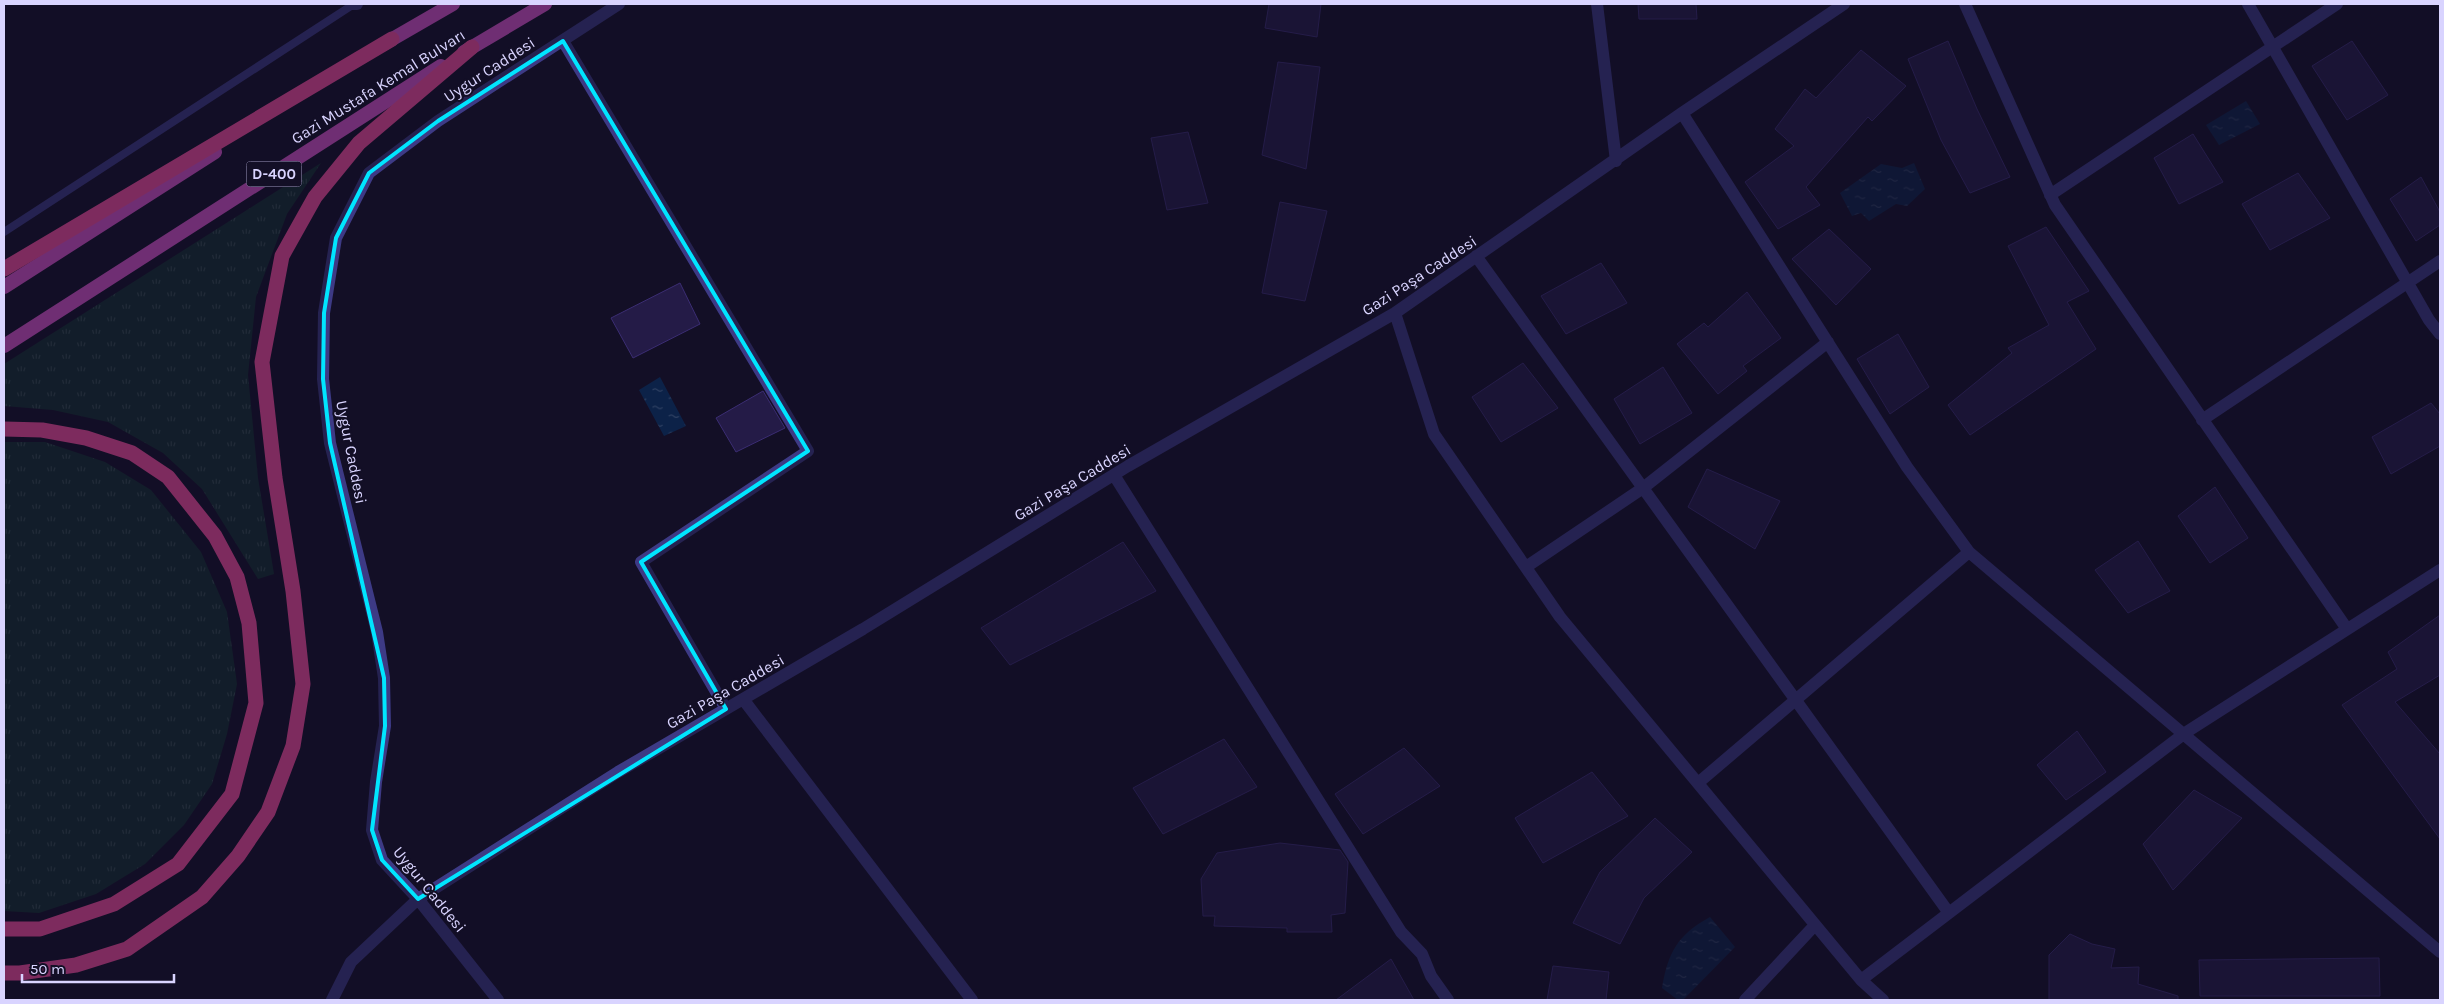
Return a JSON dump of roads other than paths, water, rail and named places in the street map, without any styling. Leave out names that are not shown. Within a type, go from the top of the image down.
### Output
[{"type":"highway","name":"Gazi Mustafa Kemal Bulvarı","points":[[4,287],[392,39],[453,4]]},
{"type":"highway","name":"Gazi Mustafa Kemal Bulvarı","points":[[4,346],[472,47],[545,4]]},
{"type":"highway","points":[[4,269],[392,39]]},
{"type":"highway","points":[[4,972],[20,973],[76,965],[127,949],[202,897],[238,856],[268,812],[293,746],[303,684],[293,591],[275,478],[262,362],[282,256],[315,197],[359,143],[472,47]]},
{"type":"highway","points":[[4,429],[42,430],[86,438],[132,453],[168,477],[215,536],[237,577],[249,623],[256,703],[232,794],[178,864],[114,904],[40,929],[4,929]]},
{"type":"street","name":"Uygur Caddesi","points":[[498,1000],[418,900],[382,860],[372,830],[376,782],[385,726],[384,678],[377,632],[330,443],[323,379],[324,313],[336,238],[369,173],[438,121],[619,4]]},
{"type":"street","points":[[1597,4],[1616,161]]},
{"type":"street","name":"Gazi Paşa Caddesi","points":[[332,1000],[351,962],[418,900],[618,772],[863,629],[1114,475],[1395,312],[1616,161],[1682,113],[1844,4]]},
{"type":"street","points":[[1965,4],[2055,205],[2347,630]]},
{"type":"street","points":[[2248,4],[2429,320],[2440,334]]},
{"type":"street","points":[[2050,195],[2337,4]]},
{"type":"street","points":[[563,41],[808,452],[642,562],[726,709]]},
{"type":"street","points":[[1682,113],[1908,467],[1969,552],[2440,952]]},
{"type":"street","points":[[1476,256],[1949,913]]},
{"type":"street","points":[[2202,420],[2440,261]]},
{"type":"street","points":[[1395,312],[1434,434],[1560,617],[1861,980],[1883,1000]]},
{"type":"street","points":[[1526,567],[1644,488],[1828,342]]},
{"type":"street","points":[[1114,475],[1401,932],[1422,954],[1431,976],[1448,1000]]},
{"type":"street","points":[[1698,783],[1969,552]]},
{"type":"street","points":[[1861,980],[2184,733],[2440,570]]},
{"type":"street","points":[[744,699],[972,1000]]},
{"type":"street","points":[[1745,1000],[1815,925]]},
{"type":"lane","points":[[4,232],[354,4]]},
{"type":"water","points":[[2246,101],[2260,124],[2219,145],[2206,125]]},
{"type":"water","points":[[1914,163],[1925,189],[1907,206],[1896,204],[1869,221],[1861,213],[1852,216],[1840,193],[1881,164],[1902,168]]},
{"type":"water","points":[[660,377],[686,426],[664,436],[639,390]]},
{"type":"water","points":[[1710,917],[1735,947],[1683,1000],[1678,1000],[1662,988],[1667,965],[1682,938]]}]
